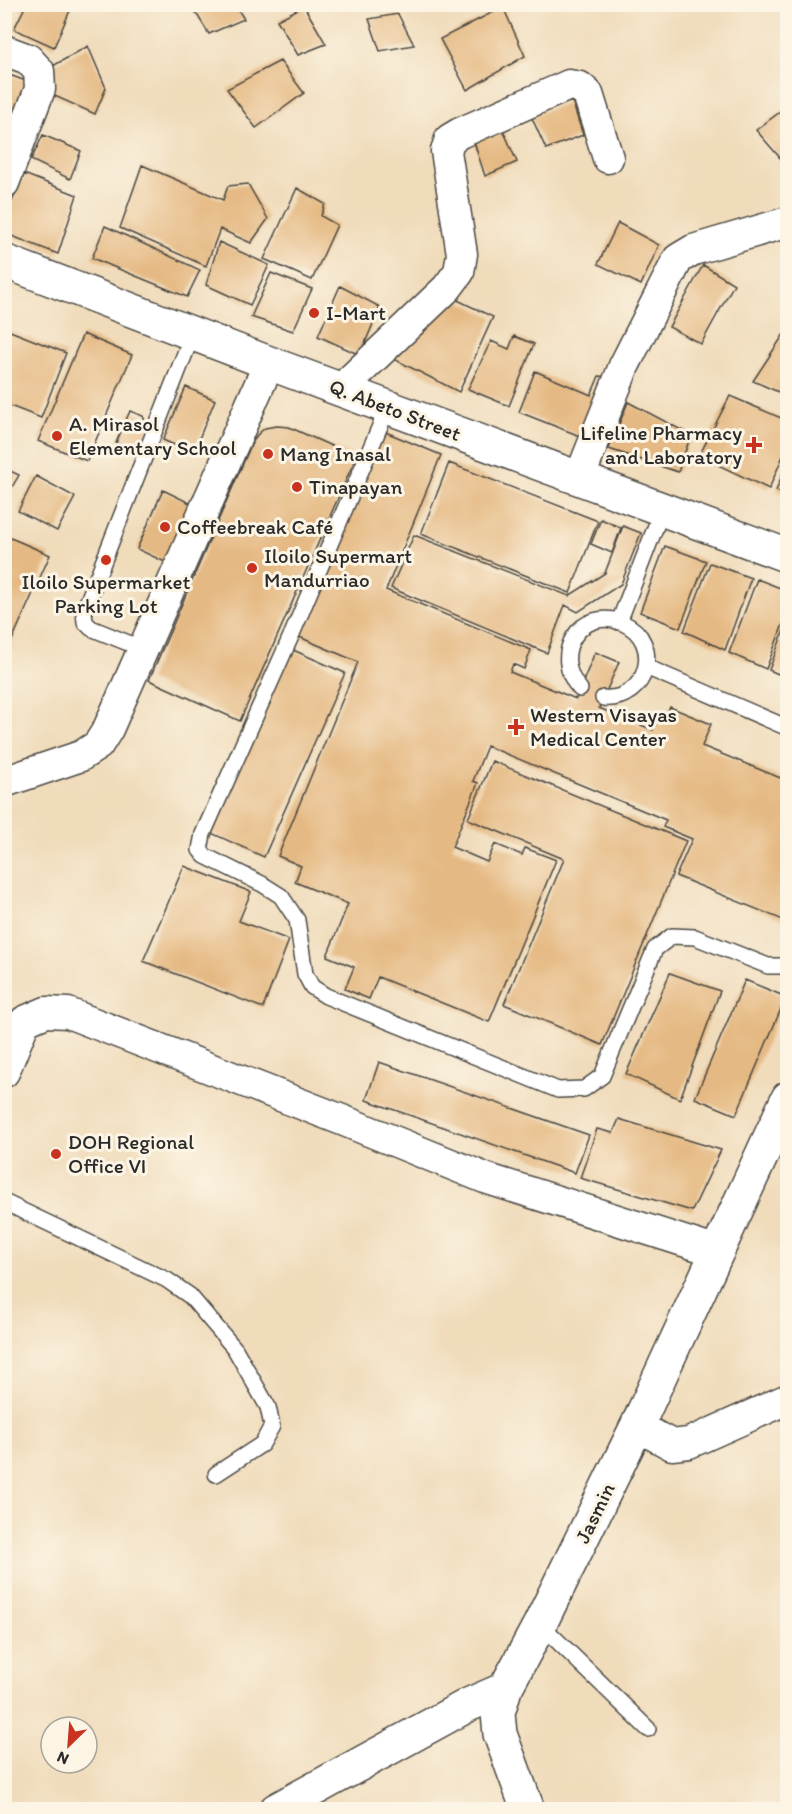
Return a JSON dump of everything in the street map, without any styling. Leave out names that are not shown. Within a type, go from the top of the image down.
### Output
[{"type":"street","points":[[4,50],[28,59],[39,71],[40,89],[4,183]]},
{"type":"street","points":[[341,389],[447,288],[459,272],[462,254],[446,151],[450,139],[570,85],[580,87],[588,94],[608,158]]},
{"type":"street","points":[[579,479],[624,366],[678,260],[693,250],[788,222]]},
{"type":"street","name":"Q. Abeto Street","points":[[4,261],[269,363],[788,556]]},
{"type":"street","points":[[4,782],[81,756],[98,745],[108,729],[269,363]]},
{"type":"street","points":[[4,1072],[25,1021],[46,1012],[68,1014],[342,1120],[484,1178],[718,1252]]},
{"type":"street","name":"Jasmin","points":[[528,1809],[500,1734],[498,1713],[505,1689],[540,1624],[637,1426],[788,1098]]},
{"type":"street","points":[[637,1426],[672,1444],[689,1443],[788,1399]]},
{"type":"street","points":[[276,1809],[468,1705],[505,1689]]},
{"type":"lane","points":[[143,650],[91,628],[85,622],[84,611],[193,333]]},
{"type":"lane","points":[[388,407],[292,634],[203,834],[200,850],[205,856],[281,896],[297,920],[305,974],[312,987],[326,996],[558,1090],[584,1089],[602,1076],[655,949],[672,936],[695,936],[768,966],[788,966]]},
{"type":"lane","points":[[619,622],[662,510]]},
{"type":"lane","points":[[580,689],[568,670],[567,656],[570,643],[578,632],[589,624],[601,620],[619,622],[636,632],[643,642],[646,667],[642,678],[624,696],[603,698]]},
{"type":"lane","points":[[646,667],[788,728]]},
{"type":"lane","points":[[4,1202],[167,1280],[190,1296],[235,1349],[268,1407],[272,1426],[262,1444],[216,1474]]},
{"type":"lane","points":[[540,1624],[648,1729]]},
{"type":"building","points":[[18,4],[69,4],[72,6],[54,47],[14,29],[24,9]]},
{"type":"building","points":[[191,5],[235,5],[244,19],[209,34]]},
{"type":"building","points":[[304,6],[326,44],[298,55],[277,20]]},
{"type":"building","points":[[503,7],[525,56],[467,90],[440,39]]},
{"type":"building","points":[[398,14],[414,45],[380,51],[369,19]]},
{"type":"building","points":[[88,46],[106,88],[95,114],[48,93],[44,71]]},
{"type":"building","points":[[280,61],[304,93],[256,128],[227,89]]},
{"type":"building","points":[[4,73],[34,84],[16,123],[4,118]]},
{"type":"building","points":[[572,101],[583,135],[546,149],[531,116]]},
{"type":"building","points":[[788,106],[788,167],[756,130]]},
{"type":"building","points":[[4,123],[14,127],[4,151]]},
{"type":"building","points":[[501,125],[517,162],[485,176],[473,139]]},
{"type":"building","points":[[43,135],[81,151],[70,179],[31,160]]},
{"type":"building","points":[[142,165],[223,200],[228,186],[248,184],[268,219],[251,243],[220,229],[206,266],[120,228]]},
{"type":"building","points":[[24,174],[77,195],[58,254],[4,233],[4,220]]},
{"type":"building","points":[[297,188],[325,204],[321,216],[337,225],[312,280],[264,259]]},
{"type":"building","points":[[618,223],[659,245],[641,285],[598,264]]},
{"type":"building","points":[[105,226],[200,270],[187,297],[92,258]]},
{"type":"building","points":[[219,242],[269,265],[250,305],[206,285]]},
{"type":"building","points":[[703,265],[734,284],[701,344],[669,327]]},
{"type":"building","points":[[271,273],[312,289],[293,331],[251,317]]},
{"type":"building","points":[[340,286],[380,307],[360,355],[318,336]]},
{"type":"building","points":[[445,294],[493,317],[459,392],[386,355]]},
{"type":"building","points":[[788,328],[788,396],[753,381]]},
{"type":"building","points":[[5,329],[66,353],[41,418],[5,404]]},
{"type":"building","points":[[83,334],[132,355],[87,461],[38,441]]},
{"type":"building","points":[[514,336],[534,344],[509,406],[468,389],[491,341],[509,349]]},
{"type":"building","points":[[535,371],[591,395],[599,376],[608,377],[585,438],[519,412]]},
{"type":"building","points":[[186,387],[215,400],[193,453],[163,440]]},
{"type":"building","points":[[730,396],[788,421],[788,444],[769,489],[699,456]]},
{"type":"building","points":[[628,402],[691,435],[678,472],[609,449]]},
{"type":"building","points":[[130,411],[143,416],[148,429],[140,454],[116,443]]},
{"type":"building","name":"Iloilo Supermart Mandurriao","points":[[289,427],[356,457],[240,721],[149,680],[251,445],[265,428]]},
{"type":"building","points":[[383,431],[441,455],[386,590],[531,650],[524,669],[513,664],[510,672],[576,699],[595,652],[619,662],[599,708],[653,730],[659,715],[665,718],[670,707],[711,724],[702,746],[788,781],[788,922],[676,876],[692,839],[663,827],[666,820],[487,746],[473,781],[478,783],[452,847],[487,862],[495,844],[522,855],[525,848],[556,860],[489,1022],[378,977],[369,999],[345,989],[354,967],[327,956],[348,904],[295,882],[301,866],[278,856],[358,662],[297,636]]},
{"type":"building","points":[[788,462],[788,496],[776,491]]},
{"type":"building","points":[[449,463],[598,521],[570,593],[421,534]]},
{"type":"building","points":[[4,468],[19,475],[4,501]]},
{"type":"building","points":[[36,476],[75,497],[57,531],[18,511]]},
{"type":"building","name":"Coffeebreak Café","points":[[163,490],[194,505],[167,563],[137,549]]},
{"type":"building","points":[[601,519],[621,528],[612,553],[591,544]]},
{"type":"building","points":[[623,526],[641,533],[621,584],[578,612],[565,605],[547,653],[391,588],[414,535],[569,596],[605,573]]},
{"type":"building","points":[[4,535],[50,555],[4,658]]},
{"type":"building","points":[[665,546],[706,561],[680,628],[640,612]]},
{"type":"building","points":[[710,563],[751,578],[725,650],[684,631]]},
{"type":"building","points":[[757,579],[788,591],[788,611],[766,669],[729,653]]},
{"type":"building","points":[[788,622],[788,678],[769,670]]},
{"type":"building","points":[[291,649],[345,673],[264,857],[209,832]]},
{"type":"building","points":[[492,761],[686,841],[602,1045],[504,1004],[564,859],[468,819]]},
{"type":"building","points":[[184,866],[251,892],[239,921],[289,940],[263,1008],[143,961]]},
{"type":"building","points":[[670,973],[720,991],[680,1099],[626,1074]]},
{"type":"building","points":[[745,980],[786,997],[736,1115],[695,1098]]},
{"type":"building","points":[[379,1062],[589,1135],[575,1173],[366,1100]]},
{"type":"building","points":[[619,1119],[721,1150],[692,1211],[580,1178],[597,1129],[613,1133]]},
{"type":"place","name":"I-Mart","points":[[314,313]]},
{"type":"place","name":"A. Mirasol Elementary School","points":[[57,436]]},
{"type":"place","name":"Lifeline Pharmacy and Laboratory","points":[[754,445]]},
{"type":"place","name":"Mang Inasal","points":[[268,454]]},
{"type":"place","name":"Tinapayan","points":[[297,487]]},
{"type":"place","name":"Coffeebreak Café","points":[[165,527]]},
{"type":"place","name":"Iloilo Supermarket Parking Lot","points":[[106,560]]},
{"type":"place","name":"Iloilo Supermart Mandurriao","points":[[252,568]]},
{"type":"place","name":"Western Visayas Medical Center","points":[[516,727]]},
{"type":"place","name":"DOH Regional Office VI","points":[[56,1154]]}]
